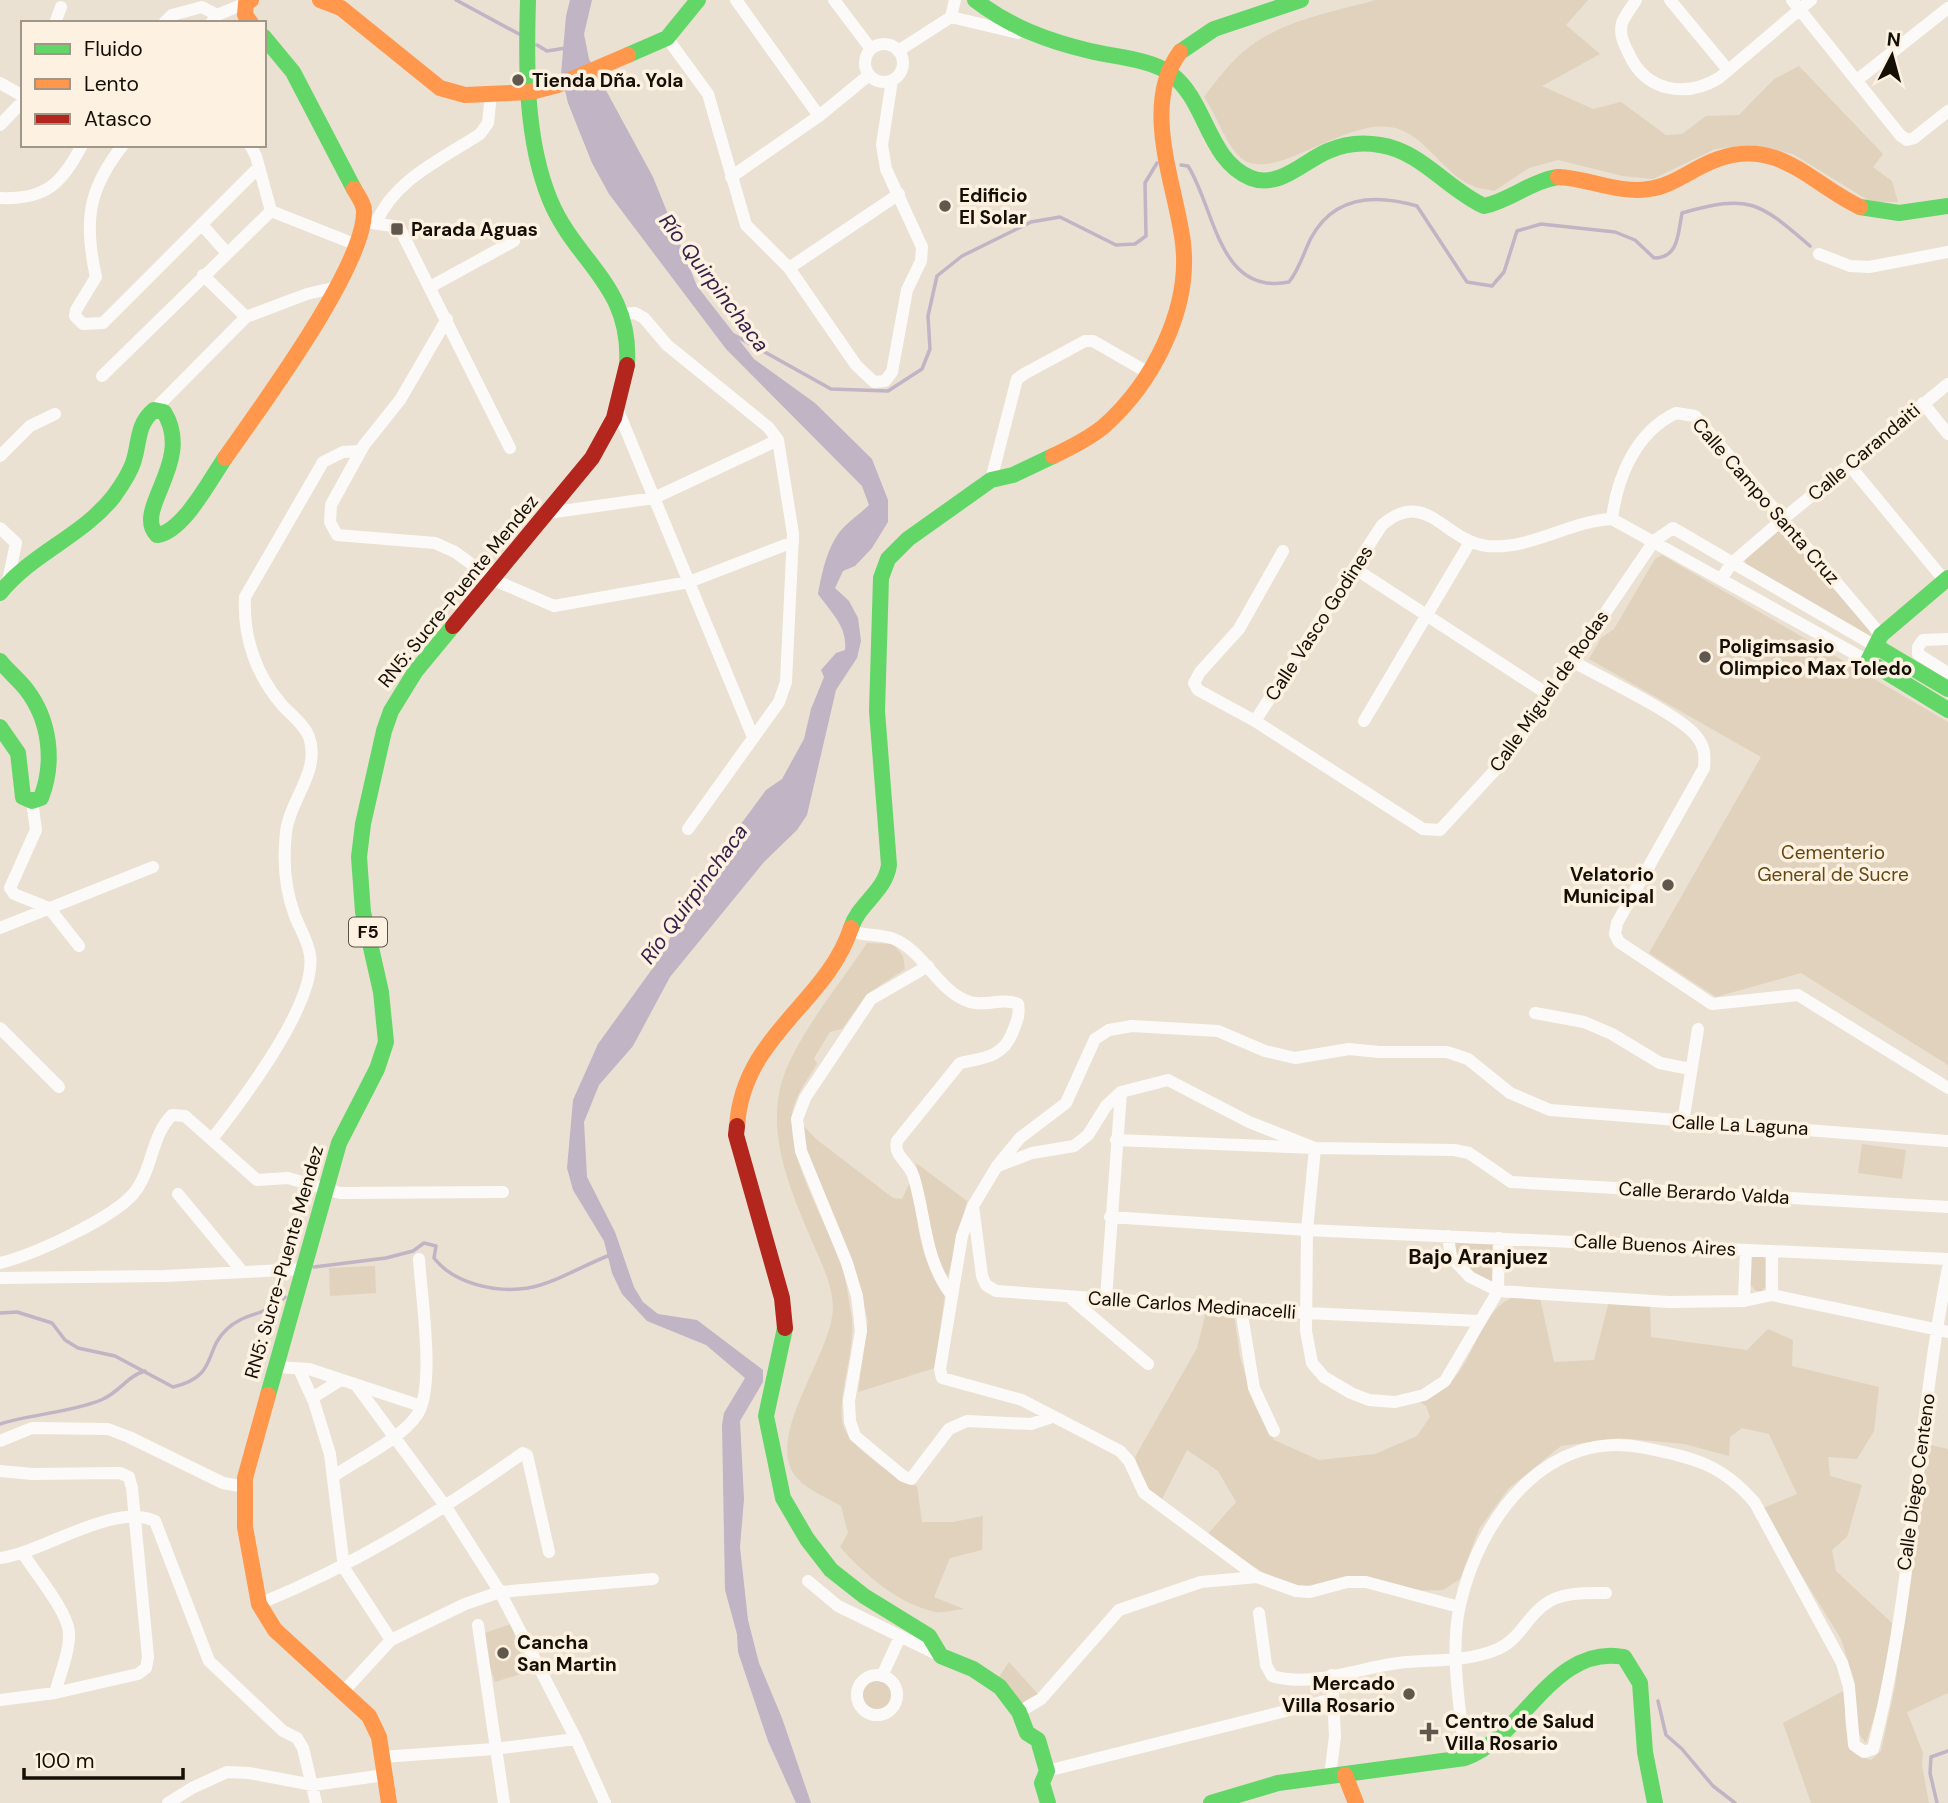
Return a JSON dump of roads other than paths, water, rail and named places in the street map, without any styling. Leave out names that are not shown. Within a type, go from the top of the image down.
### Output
[{"type":"main road","points":[[320,0],[341,8],[440,88],[465,95],[531,92],[558,85],[612,63],[667,38],[678,28],[698,0]]},
{"type":"main road","name":"RN5: Sucre-Puente Mendez","points":[[389,1803],[379,1737],[369,1716],[275,1630],[259,1604],[245,1527],[245,1487],[324,1189],[339,1143],[377,1069],[386,1042],[381,992],[363,912],[359,857],[363,824],[384,731],[391,711],[415,672],[610,433],[618,413],[628,368],[628,346],[610,288],[551,203],[539,160],[531,92],[528,0]]},
{"type":"main road","points":[[645,46],[670,23],[685,0]]},
{"type":"main road","points":[[975,0],[1031,36],[1151,65],[1174,77],[1229,162],[1248,178],[1258,180],[1284,177],[1341,146],[1381,145],[1399,148],[1418,158],[1461,196],[1484,206],[1555,177],[1645,190],[1658,188],[1711,160],[1748,153],[1798,166],[1852,203],[1868,209],[1890,214],[1948,206]]},
{"type":"main road","points":[[1048,1803],[1042,1783],[1047,1772],[1038,1740],[1027,1733],[1019,1712],[1000,1687],[973,1669],[941,1656],[929,1636],[906,1619],[864,1596],[831,1570],[807,1539],[783,1498],[766,1416],[785,1329],[782,1298],[736,1135],[742,1087],[756,1063],[835,962],[851,931],[855,916],[887,880],[889,865],[877,711],[880,578],[888,559],[908,539],[991,480],[1007,478],[1077,444],[1108,423],[1147,372],[1169,337],[1178,310],[1181,280],[1184,247],[1162,137],[1161,100],[1174,77],[1177,54],[1191,42],[1230,23],[1301,0]]},
{"type":"main road","points":[[249,2],[245,15],[250,21]]},
{"type":"main road","points":[[4,587],[33,558],[106,506],[134,462],[138,432],[145,416],[154,410],[164,412],[173,430],[167,472],[148,518],[150,528],[157,535],[166,534],[178,526],[338,287],[357,245],[371,223],[293,72],[266,39]]},
{"type":"main road","points":[[1876,648],[1946,580]]},
{"type":"main road","points":[[1876,648],[1948,689]]},
{"type":"main road","points":[[1876,648],[1948,710]]},
{"type":"main road","points":[[0,661],[37,705],[46,728],[49,751],[47,787],[41,798],[32,801],[23,797],[20,760],[15,742],[0,727]]},
{"type":"main road","points":[[1211,1803],[1278,1783],[1465,1758],[1482,1752],[1566,1670],[1582,1659],[1601,1652],[1616,1654],[1627,1661],[1638,1677],[1647,1774],[1655,1803]]},
{"type":"main road","points":[[1337,1776],[1356,1803]]},
{"type":"street","points":[[736,0],[818,116]]},
{"type":"street","points":[[834,0],[871,49]]},
{"type":"street","points":[[951,18],[955,0]]},
{"type":"street","points":[[1636,0],[1623,22],[1621,36],[1634,66],[1649,81],[1664,88],[1684,90],[1704,87],[1728,70],[1795,5],[1811,0]]},
{"type":"street","points":[[1670,0],[1728,70]]},
{"type":"street","points":[[166,21],[173,15],[202,7],[214,19],[249,2]]},
{"type":"street","points":[[1795,5],[1900,135],[1907,140],[1914,138],[1948,111]]},
{"type":"street","points":[[56,21],[61,7]]},
{"type":"street","points":[[1857,80],[1948,8]]},
{"type":"street","points":[[898,51],[951,18],[1031,36]]},
{"type":"street","points":[[667,38],[708,94],[746,225],[789,268],[864,375],[874,382],[885,381],[892,372],[908,290],[921,261],[922,247],[886,169],[882,145],[892,80],[902,67],[898,51]]},
{"type":"street","points":[[892,80],[880,81],[869,75],[865,64],[871,49],[882,44],[898,51]]},
{"type":"street","points":[[731,177],[818,116],[869,75]]},
{"type":"street","points":[[0,83],[21,97]]},
{"type":"street","points":[[491,94],[488,122],[480,134],[401,185],[371,223],[399,227],[510,448]]},
{"type":"street","points":[[0,125],[21,100]]},
{"type":"street","points":[[0,198],[30,198],[44,192],[63,177],[81,147]]},
{"type":"street","points":[[122,147],[92,201],[88,216],[88,241],[96,277],[76,310],[75,316],[83,324],[103,323],[259,167]]},
{"type":"street","points":[[251,147],[271,211]]},
{"type":"street","points":[[789,268],[899,194]]},
{"type":"street","points":[[271,211],[357,245]]},
{"type":"street","points":[[102,376],[271,211]]},
{"type":"street","points":[[202,225],[226,253]]},
{"type":"street","points":[[430,287],[514,241]]},
{"type":"street","points":[[1819,254],[1850,266],[1869,267],[1948,252]]},
{"type":"street","points":[[203,275],[246,317]]},
{"type":"street","points":[[154,410],[246,317],[307,294],[338,287]]},
{"type":"street","points":[[620,314],[635,313],[643,318],[667,345],[768,427],[778,440],[793,542],[786,682],[779,702],[688,828]]},
{"type":"street","points":[[447,319],[400,400],[360,452],[331,505],[330,522],[337,535],[435,542],[455,552],[492,579],[554,606],[689,582],[793,542]]},
{"type":"street","points":[[991,480],[1017,379],[1024,374],[1085,341],[1093,341],[1147,372]]},
{"type":"street","name":"Calle Carandaiti","points":[[1721,579],[1732,563],[1783,519],[1948,384]]},
{"type":"street","points":[[1923,403],[1948,435]]},
{"type":"street","points":[[618,413],[754,737]]},
{"type":"street","name":"Calle Campo Santa Cruz","points":[[1612,519],[1616,489],[1623,471],[1651,428],[1676,413],[1695,416],[1783,519],[1876,648]]},
{"type":"street","points":[[0,456],[30,426],[55,414]]},
{"type":"street","points":[[547,513],[654,498],[778,440]]},
{"type":"street","points":[[212,1139],[235,1109],[296,1014],[310,965],[310,954],[288,895],[285,861],[290,810],[310,772],[313,755],[308,736],[266,684],[254,658],[244,619],[245,597],[323,462],[343,452],[360,452]]},
{"type":"street","points":[[1850,466],[1946,580]]},
{"type":"street","name":"Calle Vasco Godines","points":[[1255,721],[1382,525],[1407,510],[1426,513],[1470,542]]},
{"type":"street","points":[[1364,721],[1470,542],[1508,546],[1590,520],[1612,519],[1721,579],[1876,648]]},
{"type":"street","points":[[0,528],[16,543],[4,587]]},
{"type":"street","points":[[1654,541],[1673,528],[1876,648]]},
{"type":"street","name":"Calle Miguel de Rodas","points":[[1255,721],[1423,829],[1440,830],[1508,756],[1654,541]]},
{"type":"street","points":[[1255,721],[1198,690],[1195,683],[1200,672],[1239,628],[1283,551]]},
{"type":"street","points":[[1354,568],[1549,695]]},
{"type":"street","points":[[1948,639],[1923,640],[1918,646],[1918,654],[1948,673]]},
{"type":"street","points":[[1572,661],[1687,725],[1702,744],[1705,757],[1704,768],[1617,923],[1615,934],[1619,942],[1712,1004],[1798,995],[1948,1088]]},
{"type":"street","points":[[32,801],[36,830],[10,888],[14,894],[49,908],[79,946]]},
{"type":"street","points":[[0,928],[153,867]]},
{"type":"street","points":[[851,931],[895,939],[957,995],[970,1002],[1010,1000],[1018,1004],[1020,1013],[1009,1042],[1000,1053],[983,1060],[960,1063],[897,1141],[895,1149],[897,1154],[911,1165],[920,1197],[921,1222],[939,1277],[950,1293]]},
{"type":"street","points":[[928,966],[871,999],[805,1098],[797,1119],[801,1151],[847,1263],[857,1296],[861,1331],[849,1401],[849,1421],[855,1436],[903,1476],[911,1479],[949,1429],[967,1422],[1031,1424],[1052,1417],[1120,1451],[1129,1461],[1144,1493],[1257,1577],[1296,1591],[1310,1592],[1347,1582],[1366,1582],[1460,1607],[1457,1661],[1465,1758]]},
{"type":"street","points":[[1535,1013],[1584,1023],[1612,1034],[1660,1063],[1690,1069]]},
{"type":"street","name":"Calle La Laguna","points":[[1052,1417],[1022,1401],[943,1378],[940,1369],[950,1293],[961,1236],[973,1206],[997,1166],[1020,1138],[1066,1103],[1095,1039],[1109,1030],[1132,1026],[1218,1031],[1273,1054],[1295,1058],[1349,1049],[1447,1052],[1468,1059],[1510,1093],[1550,1111],[1948,1141]]},
{"type":"street","points":[[0,1028],[59,1087]]},
{"type":"street","points":[[1683,1122],[1698,1029]]},
{"type":"street","points":[[997,1166],[1032,1153],[1074,1146],[1088,1135],[1106,1106],[1121,1092],[1168,1080],[1182,1084],[1249,1122],[1315,1148]]},
{"type":"street","points":[[1106,1298],[1121,1092]]},
{"type":"street","points":[[0,1263],[94,1223],[134,1193],[146,1171],[159,1132],[172,1115],[185,1116],[257,1180],[288,1178],[340,1193],[503,1192]]},
{"type":"street","points":[[1116,1140],[1315,1148]]},
{"type":"street","points":[[1315,1148],[1307,1230],[1306,1331],[1311,1363],[1324,1377],[1351,1393],[1369,1400],[1395,1402],[1424,1395],[1445,1381],[1498,1291],[1499,1238]]},
{"type":"street","name":"Calle Berardo Valda","points":[[1315,1148],[1454,1150],[1469,1153],[1511,1182],[1948,1207]]},
{"type":"street","points":[[178,1194],[242,1270]]},
{"type":"street","name":"Calle Carlos Medinacelli","points":[[973,1206],[982,1276],[986,1285],[996,1291],[1241,1309],[1480,1321]]},
{"type":"street","name":"Calle Buenos Aires","points":[[1110,1217],[1307,1230],[1948,1259]]},
{"type":"street","points":[[1448,1236],[1451,1257],[1470,1277],[1498,1291],[1669,1302],[1744,1301],[1772,1295],[1942,1330]]},
{"type":"street","points":[[1744,1301],[1746,1250]]},
{"type":"street","points":[[1772,1251],[1772,1295]]},
{"type":"street","points":[[334,1476],[392,1437],[417,1416],[421,1406],[428,1367],[419,1259]]},
{"type":"street","name":"Calle Diego Centeno","points":[[1460,1607],[1487,1530],[1509,1501],[1553,1461],[1573,1451],[1605,1444],[1631,1445],[1678,1455],[1719,1469],[1748,1494],[1842,1663],[1849,1687],[1854,1745],[1864,1752],[1873,1749],[1892,1679],[1899,1613],[1942,1330],[1948,1268]]},
{"type":"street","points":[[0,1278],[164,1276],[304,1269]]},
{"type":"street","points":[[1068,1296],[1148,1364]]},
{"type":"street","points":[[1241,1309],[1254,1388],[1274,1431]]},
{"type":"street","points":[[276,1367],[299,1369],[341,1380],[421,1406]]},
{"type":"street","points":[[299,1369],[312,1398],[334,1476],[344,1568],[391,1640]]},
{"type":"street","points":[[312,1398],[341,1380]]},
{"type":"street","points":[[356,1385],[446,1507],[500,1592],[576,1739],[605,1803]]},
{"type":"street","points":[[0,1441],[32,1428],[108,1429],[223,1483],[245,1487]]},
{"type":"street","points":[[259,1604],[344,1568],[446,1507],[523,1454],[527,1455],[549,1552]]},
{"type":"street","points":[[0,1471],[32,1474],[120,1473],[129,1477],[148,1657],[146,1668],[138,1674],[55,1693],[0,1700]]},
{"type":"street","points":[[0,1558],[24,1555],[92,1525],[144,1515],[155,1521],[163,1534],[209,1661],[283,1731],[297,1738],[303,1748],[316,1803]]},
{"type":"street","points":[[24,1555],[65,1618],[69,1631],[55,1693]]},
{"type":"street","points":[[1019,1712],[1041,1699],[1119,1610],[1201,1583],[1257,1577]]},
{"type":"street","points":[[344,1691],[391,1640],[500,1592],[653,1579]]},
{"type":"street","points":[[808,1581],[838,1606],[899,1639],[941,1656]]},
{"type":"street","points":[[1259,1613],[1266,1665],[1272,1676],[1283,1679],[1332,1675],[1400,1663],[1457,1661],[1497,1649],[1514,1640],[1544,1605],[1578,1592],[1606,1593]]},
{"type":"street","points":[[478,1625],[504,1803]]},
{"type":"street","points":[[882,1676],[899,1639]]},
{"type":"street","points":[[1332,1675],[1337,1776]]},
{"type":"street","points":[[1047,1772],[1333,1699]]},
{"type":"street","points":[[382,1757],[494,1749],[576,1739]]},
{"type":"street","points":[[168,1803],[192,1788],[227,1772],[249,1773],[313,1785],[385,1775]]},
{"type":"street","points":[[189,1803],[192,1788]]},
{"type":"waterway","points":[[456,0],[519,34]]},
{"type":"waterway","points":[[537,45],[547,51],[566,48]]},
{"type":"waterway","name":"Río Quirpinchaca","points":[[734,335],[831,389],[888,391],[922,369],[930,349],[928,316],[937,276],[962,256],[1031,222],[1060,217],[1116,245],[1135,244],[1146,236],[1145,183],[1157,163]]},
{"type":"waterway","points":[[1181,165],[1188,166],[1222,245],[1233,263],[1247,276],[1265,283],[1289,282],[1320,224],[1331,213],[1357,201],[1386,200],[1417,206],[1467,282],[1492,286],[1504,272],[1517,231],[1541,224],[1615,232],[1635,240],[1654,258],[1662,257],[1673,249],[1682,213],[1738,203],[1764,211],[1810,246]]},
{"type":"waterway","points":[[314,1267],[386,1258],[413,1251],[424,1243],[436,1246],[434,1258],[442,1267],[464,1280],[489,1288],[516,1289],[549,1282],[610,1255]]},
{"type":"waterway","points":[[0,1313],[17,1312],[52,1323],[65,1340],[78,1348],[115,1356],[173,1387],[188,1382],[204,1370],[220,1337],[227,1329],[271,1308],[285,1297]]},
{"type":"waterway","points":[[0,1424],[101,1400],[145,1371]]},
{"type":"waterway","points":[[1658,1701],[1666,1735],[1682,1749],[1713,1786],[1735,1803]]},
{"type":"waterway","points":[[1937,1803],[1930,1773],[1931,1757],[1948,1751]]},
{"type":"place","name":"Tienda Dña. Yola","points":[[518,80]]},
{"type":"place","name":"Edificio El Solar","points":[[945,206]]},
{"type":"place","name":"Parada Aguas","points":[[397,229]]},
{"type":"place","name":"Poligimsasio Olimpico Max Toledo","points":[[1705,657]]},
{"type":"place","name":"Velatorio Municipal","points":[[1668,885]]},
{"type":"place","name":"Cancha San Martin","points":[[503,1653]]},
{"type":"place","name":"Mercado Villa Rosario","points":[[1409,1694]]},
{"type":"place","name":"Centro de Salud Villa Rosario","points":[[1429,1732]]},
{"type":"district","name":"Bajo Aranjuez","points":[[1478,1257]]},
{"type":"park label","name":"Cementerio General de Sucre","points":[[1833,863]]}]
